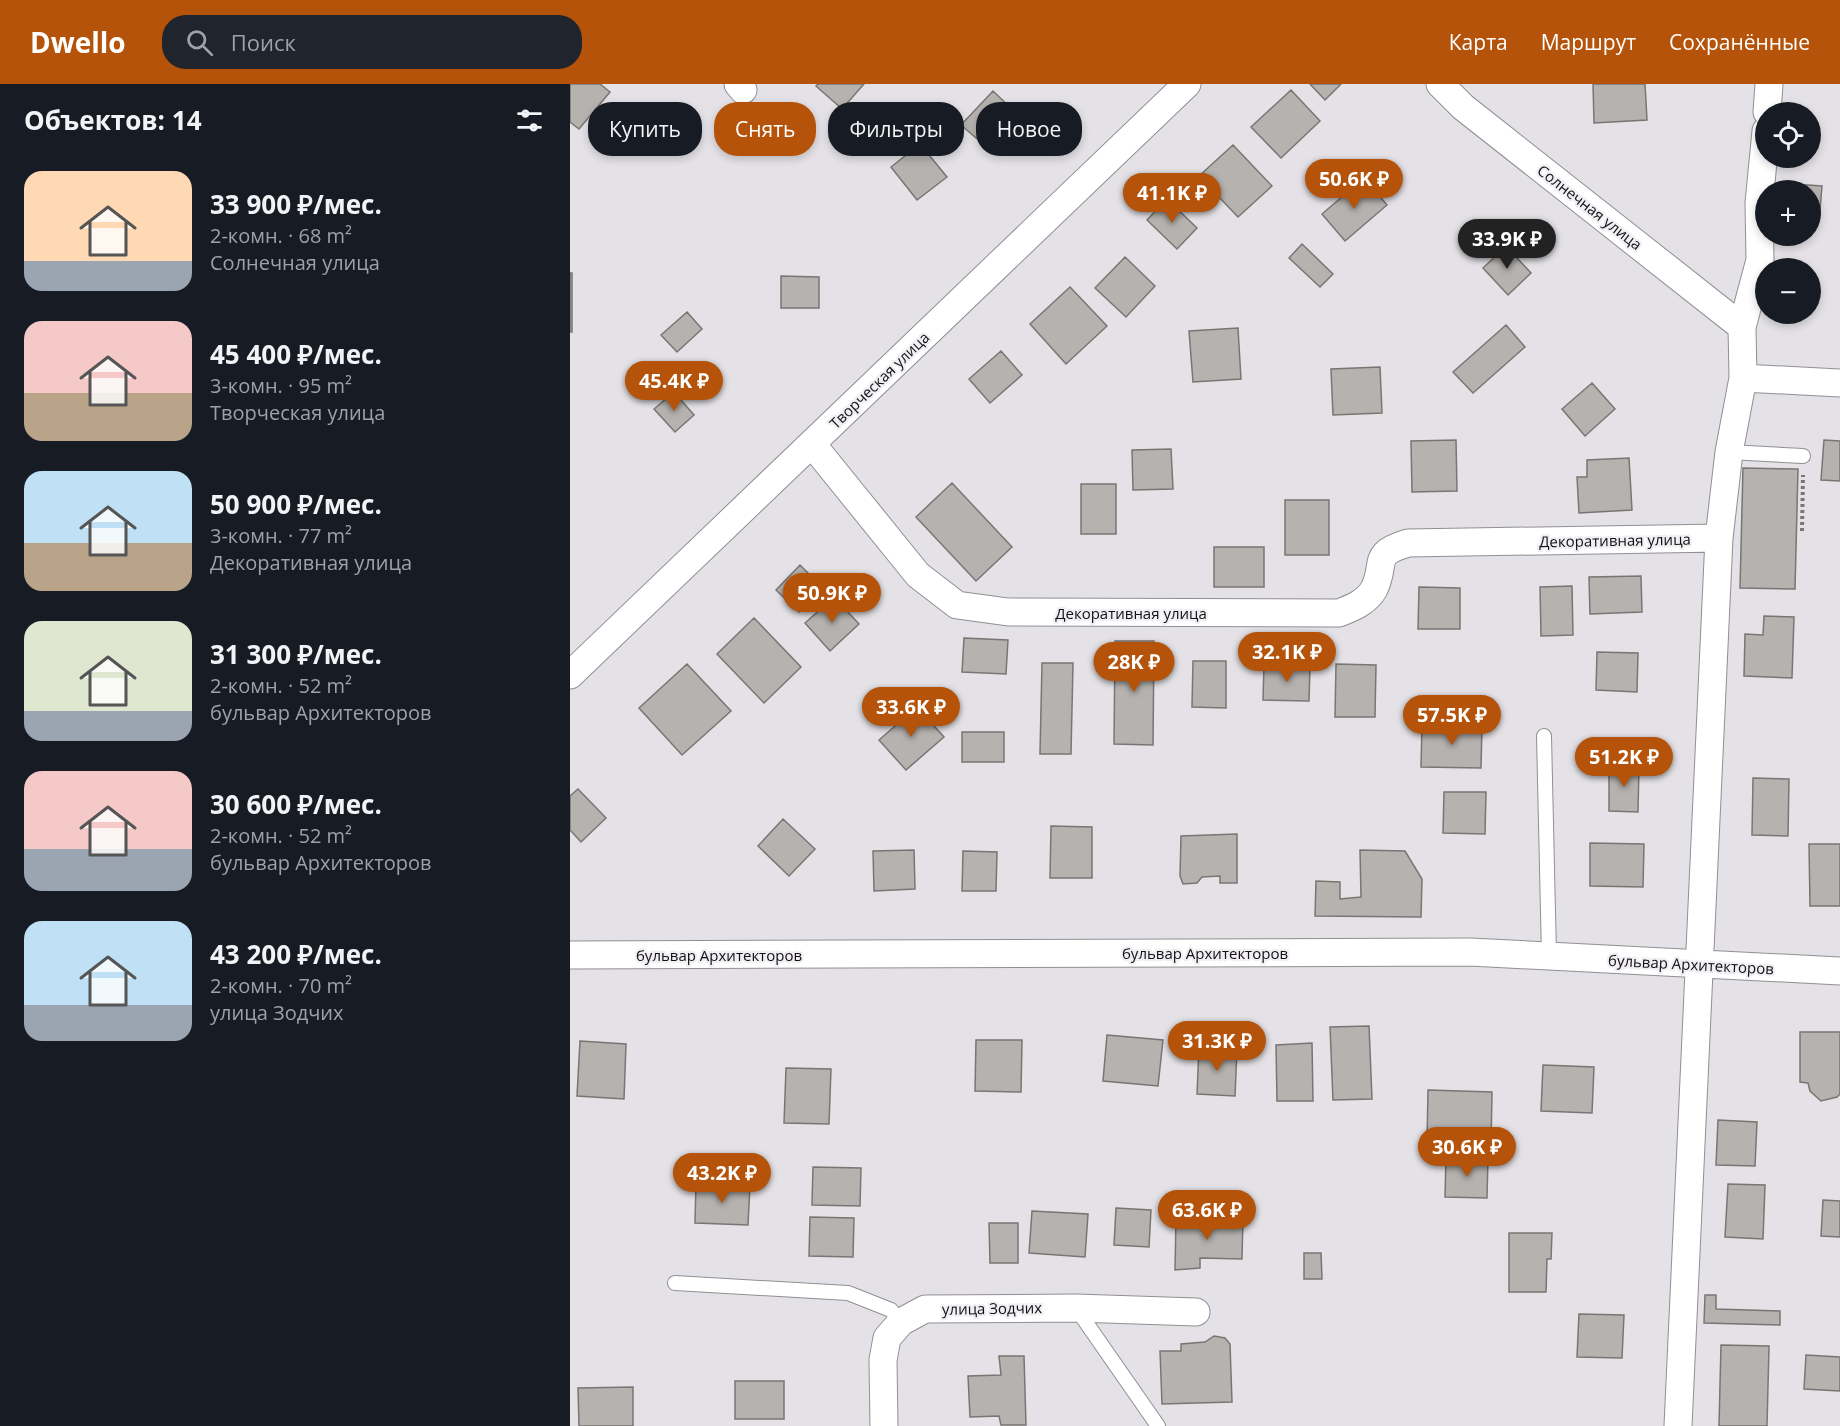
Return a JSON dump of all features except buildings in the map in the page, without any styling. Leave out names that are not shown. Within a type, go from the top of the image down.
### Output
[{"type":"street","name":"Творческая улица","points":[[570,675],[1187,84]]},
{"type":"street","name":"Солнечная улица","points":[[1440,84],[1463,107],[1742,327]]},
{"type":"street","points":[[1768,102],[1769,84]]},
{"type":"street","points":[[1678,1426],[1719,538],[1729,452],[1743,378],[1742,327],[1760,260],[1759,203],[1762,168]]},
{"type":"street","points":[[1743,378],[1840,383]]},
{"type":"street","name":"Декоративная улица","points":[[812,444],[918,575],[957,605],[1008,612],[1339,613],[1359,605],[1374,589],[1379,562],[1390,548],[1408,543],[1719,538]]},
{"type":"street","name":"бульвар Архитекторов","points":[[570,955],[1470,952],[1840,971]]},
{"type":"street","name":"улица Зодчих","points":[[901,1322],[925,1309],[1076,1308],[1196,1312]]},
{"type":"street","points":[[884,1426],[883,1360],[887,1338],[901,1322]]},
{"type":"lane","points":[[1729,452],[1803,456]]},
{"type":"lane","points":[[1544,736],[1549,956]]},
{"type":"lane","points":[[675,1283],[848,1293],[891,1310],[901,1322]]},
{"type":"lane","points":[[1076,1308],[1158,1426]]},
{"type":"path","points":[[1802,531],[1803,456]]}]
